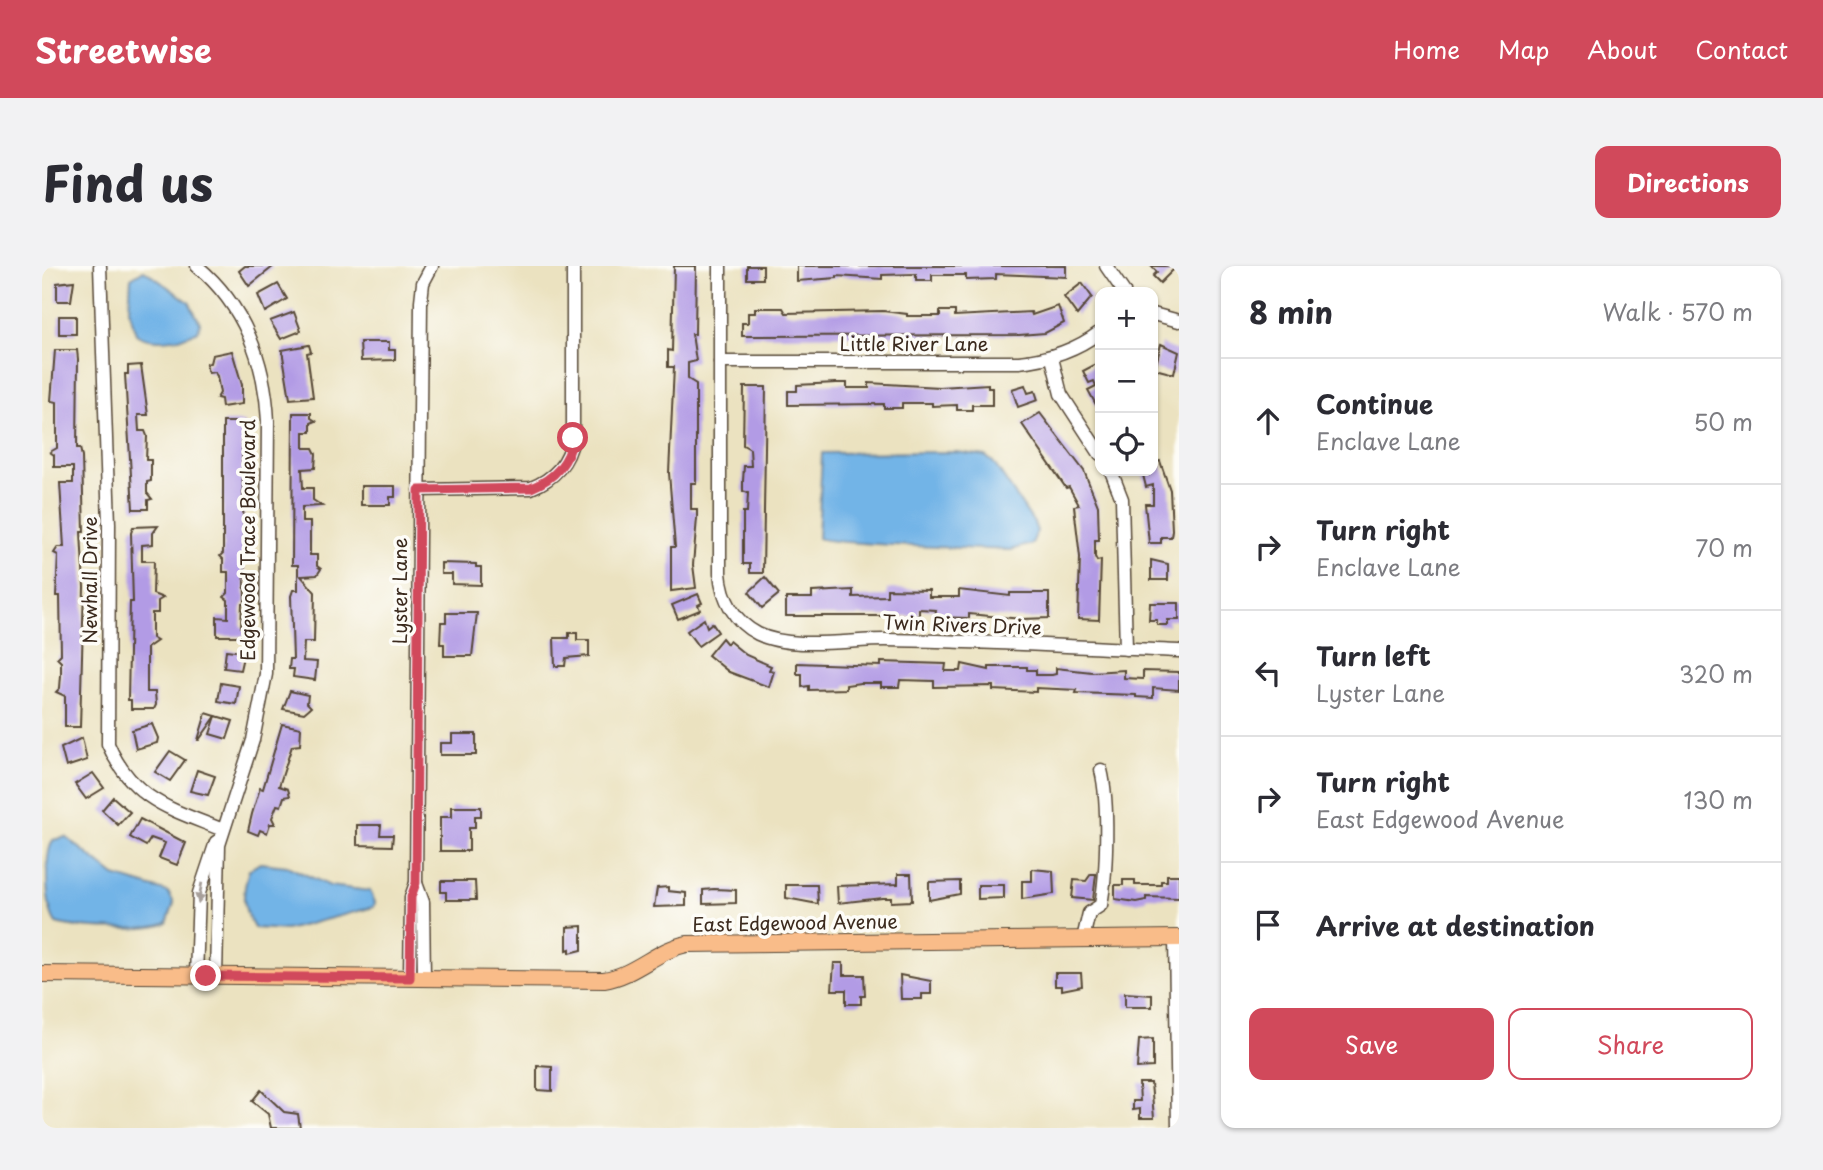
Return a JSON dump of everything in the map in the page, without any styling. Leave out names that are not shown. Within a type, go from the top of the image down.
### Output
[{"type":"main road","name":"East Edgewood Avenue","points":[[42,974],[604,980],[631,973],[673,948],[695,944],[1177,938]]},
{"type":"street","name":"Newhall Drive","points":[[100,266],[109,524],[108,744],[124,774],[148,797],[223,830]]},
{"type":"street","name":"Edgewood Trace Boulevard","points":[[197,266],[228,297],[251,338],[264,383],[268,421],[266,674],[253,740],[223,830],[217,869],[216,976]]},
{"type":"street","name":"Lyster Lane","points":[[417,978],[411,897],[416,883],[421,301],[423,283],[432,266]]},
{"type":"street","points":[[419,490],[531,488],[553,476],[568,457],[573,438],[573,266]]},
{"type":"street","points":[[720,266],[720,362]]},
{"type":"street","points":[[1106,266],[1121,287]]},
{"type":"street","points":[[1158,315],[1179,321]]},
{"type":"street","name":"Little River Lane","points":[[720,362],[1019,362],[1052,358],[1095,335]]},
{"type":"street","points":[[1052,358],[1065,401],[1095,446]]},
{"type":"street","name":"Twin Rivers Drive","points":[[720,362],[721,587],[730,609],[747,627],[758,634],[784,641],[887,640],[1179,651]]},
{"type":"street","points":[[1113,476],[1119,488],[1122,509],[1126,649]]},
{"type":"street","points":[[1083,939],[1089,913],[1101,905],[1103,895],[1105,839],[1101,770]]},
{"type":"street","name":"Edgewood Trace Boulevard","points":[[196,976],[199,893],[212,848],[223,830]]},
{"type":"street","points":[[1177,938],[1178,1128]]},
{"type":"water","points":[[144,270],[189,302],[200,323],[198,331],[166,340],[149,339],[136,334],[129,309],[131,278]]},
{"type":"water","points":[[957,452],[985,456],[993,462],[1034,523],[1037,531],[1032,544],[1010,550],[876,544],[818,538],[822,453]]},
{"type":"water","points":[[66,837],[115,876],[168,892],[174,903],[167,923],[145,928],[112,929],[56,923],[48,894],[48,857],[53,840]]},
{"type":"water","points":[[260,863],[287,866],[330,886],[370,891],[375,902],[374,907],[286,930],[254,928],[245,906],[244,893],[249,870]]},
{"type":"building","points":[[245,266],[274,266],[249,286],[239,271]]},
{"type":"building","points":[[674,266],[696,266],[695,334],[692,334],[696,361],[688,363],[688,379],[696,384],[696,483],[691,483],[691,509],[697,509],[697,518],[693,565],[696,588],[671,591],[671,547],[675,547],[669,473],[674,367],[668,367],[668,350],[672,351]]},
{"type":"building","points":[[747,266],[763,266],[763,279],[747,279]]},
{"type":"building","points":[[797,266],[1066,266],[1066,277],[996,274],[996,279],[966,280],[966,275],[932,275],[932,281],[916,281],[916,274],[882,275],[882,279],[837,276],[797,281]]},
{"type":"building","points":[[1151,266],[1177,266],[1160,283],[1153,276],[1157,272]]},
{"type":"building","points":[[74,281],[71,301],[57,301],[57,283]]},
{"type":"building","points":[[1082,283],[1092,297],[1077,315],[1064,297]]},
{"type":"building","points":[[278,284],[287,299],[265,312],[258,295]]},
{"type":"building","points":[[1058,306],[1064,323],[1045,333],[742,336],[742,323],[748,323],[748,313],[755,313],[755,308],[783,308],[786,313],[883,311],[907,316],[940,316],[940,311],[955,311],[955,316],[1031,312],[1032,315]]},
{"type":"building","points":[[294,312],[301,331],[281,339],[270,321]]},
{"type":"building","points":[[59,316],[76,316],[76,334],[59,334]]},
{"type":"building","points":[[360,342],[389,342],[389,350],[395,350],[395,360],[361,361]]},
{"type":"building","points":[[1161,344],[1179,352],[1174,374],[1158,370]]},
{"type":"building","points":[[309,345],[311,352],[307,353],[313,397],[290,399],[282,350]]},
{"type":"building","points":[[55,350],[77,350],[78,359],[77,448],[80,448],[82,457],[84,532],[81,532],[84,587],[80,727],[65,727],[65,696],[56,692],[60,688],[61,675],[61,662],[57,658],[61,654],[60,596],[56,596],[58,555],[54,553],[58,547],[64,547],[60,483],[73,483],[73,467],[54,467],[54,455],[50,452],[57,448],[57,402],[51,401]]},
{"type":"building","points":[[232,351],[242,385],[242,404],[222,407],[221,399],[217,398],[220,393],[217,376],[214,372],[208,373],[206,364],[210,363],[212,355]]},
{"type":"building","points":[[141,365],[148,415],[138,415],[139,431],[145,431],[147,436],[146,460],[151,460],[151,481],[147,482],[147,493],[152,499],[148,500],[148,509],[133,509],[125,374],[128,374],[128,366]]},
{"type":"building","points":[[1095,365],[1095,384],[1094,381],[1089,383],[1083,371]]},
{"type":"building","points":[[847,383],[847,388],[869,388],[869,383],[940,387],[988,384],[988,388],[992,388],[992,405],[972,405],[972,410],[957,410],[957,405],[932,406],[932,403],[902,403],[902,408],[884,408],[884,404],[788,405],[788,391],[797,391],[797,385]]},
{"type":"building","points":[[1025,385],[1028,393],[1035,391],[1038,400],[1018,407],[1012,389]]},
{"type":"building","points":[[1095,386],[1095,403],[1088,390]]},
{"type":"building","points":[[744,387],[766,387],[763,573],[750,573],[750,564],[743,564],[743,512],[747,512],[748,493],[743,491],[744,466],[751,466],[750,449],[743,445]]},
{"type":"building","points":[[293,413],[311,413],[311,418],[316,421],[311,423],[311,432],[304,432],[304,448],[313,448],[316,454],[315,468],[302,469],[303,488],[313,488],[313,500],[322,506],[302,507],[302,522],[310,522],[310,555],[317,555],[317,566],[321,569],[317,575],[301,576],[315,592],[314,642],[304,642],[303,661],[317,662],[315,680],[293,677],[294,669],[289,669],[290,659],[293,659],[291,596],[293,590],[298,590],[298,565],[292,565]]},
{"type":"building","points":[[1040,413],[1084,471],[1098,506],[1099,540],[1095,540],[1095,557],[1097,561],[1101,560],[1099,620],[1078,619],[1080,557],[1074,506],[1079,505],[1069,487],[1066,488],[1022,424]]},
{"type":"building","points":[[223,422],[244,422],[242,441],[245,604],[242,604],[241,627],[245,627],[244,636],[217,636],[217,617],[228,618],[228,600],[224,597],[228,593],[228,572],[223,572],[223,559],[220,556],[223,553]]},
{"type":"building","points":[[1158,462],[1170,490],[1172,530],[1171,537],[1161,537],[1161,543],[1149,543],[1145,504],[1153,504],[1153,485],[1146,487],[1143,476],[1158,476]]},
{"type":"building","points":[[361,486],[395,486],[395,497],[390,497],[390,505],[361,505]]},
{"type":"building","points":[[158,526],[153,533],[153,544],[142,545],[142,561],[154,561],[153,594],[163,598],[158,601],[158,613],[152,613],[152,638],[157,641],[147,648],[147,692],[155,692],[156,705],[154,709],[131,709],[131,700],[128,700],[130,602],[133,602],[131,533],[133,527]]},
{"type":"building","points":[[1151,560],[1168,564],[1168,580],[1151,580]]},
{"type":"building","points":[[441,563],[476,564],[476,567],[481,567],[481,585],[452,584],[452,574],[441,574]]},
{"type":"building","points":[[765,577],[779,594],[762,608],[749,592]]},
{"type":"building","points":[[887,589],[929,590],[929,597],[959,597],[959,590],[1010,596],[1010,593],[1049,593],[1049,618],[1022,619],[969,614],[969,618],[935,617],[936,610],[919,609],[919,616],[786,616],[786,598],[812,598],[812,592],[853,590],[853,597],[887,596]]},
{"type":"building","points":[[698,594],[702,603],[698,605],[700,610],[678,619],[672,605]]},
{"type":"building","points":[[1150,603],[1179,603],[1179,620],[1168,620],[1168,625],[1157,625],[1157,620],[1149,620]]},
{"type":"building","points":[[446,613],[477,613],[472,656],[444,656],[444,644],[440,644],[441,622],[446,622]]},
{"type":"building","points":[[704,619],[707,627],[712,623],[718,632],[698,646],[687,631]]},
{"type":"building","points":[[569,633],[577,633],[577,640],[589,640],[589,656],[566,658],[565,666],[555,666],[554,638],[569,638]]},
{"type":"building","points":[[722,638],[746,655],[771,666],[769,670],[774,671],[769,687],[729,672],[708,655]]},
{"type":"building","points":[[226,650],[244,652],[240,670],[224,668]]},
{"type":"building","points":[[881,662],[946,664],[945,671],[961,671],[962,664],[989,670],[989,667],[1027,667],[1027,670],[1036,670],[1036,675],[1056,674],[1056,668],[1092,672],[1124,670],[1124,678],[1143,679],[1143,671],[1179,672],[1179,690],[1153,688],[1153,698],[1076,693],[1077,690],[1036,688],[1036,692],[993,690],[993,686],[934,687],[934,681],[900,680],[899,687],[881,687],[881,683],[860,683],[846,685],[846,689],[809,690],[809,686],[802,687],[802,674],[797,674],[797,663],[881,666]]},
{"type":"building","points":[[221,683],[239,686],[236,704],[218,701]]},
{"type":"building","points":[[290,691],[308,695],[307,703],[311,707],[304,713],[283,709]]},
{"type":"building","points":[[206,713],[216,716],[198,740]]},
{"type":"building","points":[[216,716],[233,721],[227,739],[210,734]]},
{"type":"building","points":[[152,724],[158,738],[157,743],[136,749],[132,730]]},
{"type":"building","points":[[282,724],[301,728],[300,745],[292,746],[279,786],[288,789],[290,796],[284,797],[281,806],[277,805],[272,818],[275,824],[270,824],[267,833],[260,830],[258,835],[248,831]]},
{"type":"building","points":[[452,734],[476,734],[476,755],[440,755],[440,743],[452,743]]},
{"type":"building","points":[[82,738],[87,760],[66,767],[61,748]]},
{"type":"building","points":[[170,751],[185,760],[170,781],[155,772]]},
{"type":"building","points":[[197,770],[215,776],[208,795],[190,791]]},
{"type":"building","points":[[93,773],[104,788],[86,799],[75,784]]},
{"type":"building","points":[[113,797],[130,812],[118,825],[102,810]]},
{"type":"building","points":[[451,807],[481,807],[481,816],[475,816],[475,828],[469,828],[469,851],[440,851],[440,817],[451,817]]},
{"type":"building","points":[[140,819],[186,843],[177,865],[159,858],[165,843],[151,838],[146,846],[130,837]]},
{"type":"building","points":[[357,825],[381,825],[380,835],[393,835],[392,846],[357,845]]},
{"type":"building","points":[[1032,869],[1053,871],[1054,894],[1022,899],[1022,881],[1032,881]]},
{"type":"building","points":[[898,874],[911,874],[912,901],[891,902],[891,898],[882,898],[838,903],[837,886],[898,884]]},
{"type":"building","points":[[1091,874],[1096,874],[1093,900],[1072,898],[1074,880],[1086,881]]},
{"type":"building","points":[[1167,875],[1179,875],[1179,898],[1146,897],[1146,900],[1136,902],[1115,899],[1115,885],[1123,885],[1123,880],[1135,880],[1135,885],[1161,885],[1161,881],[1167,881]]},
{"type":"building","points":[[441,881],[475,881],[476,900],[446,900],[446,892],[441,892]]},
{"type":"building","points":[[960,881],[960,894],[929,900],[929,882]]},
{"type":"building","points":[[786,885],[817,885],[818,904],[786,898]]},
{"type":"building","points":[[978,885],[1004,885],[1004,898],[978,899]]},
{"type":"building","points":[[668,887],[668,891],[686,893],[686,906],[654,907],[657,888]]},
{"type":"building","points":[[703,890],[736,890],[736,903],[703,904]]},
{"type":"building","points":[[582,926],[582,950],[570,953],[570,949],[567,950],[567,927]]},
{"type":"building","points":[[834,963],[843,963],[843,975],[864,975],[865,996],[861,996],[861,1004],[846,1004],[846,990],[832,990]]},
{"type":"building","points":[[1055,973],[1081,973],[1082,986],[1062,990],[1062,986],[1055,986]]},
{"type":"building","points":[[900,975],[931,981],[931,994],[922,994],[922,999],[901,999]]},
{"type":"building","points":[[1125,993],[1152,995],[1152,1007],[1125,1007]]},
{"type":"building","points":[[1153,1039],[1153,1067],[1137,1068],[1139,1040]]},
{"type":"building","points":[[537,1066],[552,1067],[552,1091],[537,1090]]},
{"type":"building","points":[[1139,1083],[1151,1083],[1154,1118],[1140,1118],[1140,1109],[1133,1110],[1133,1101],[1140,1101]]},
{"type":"building","points":[[261,1090],[284,1112],[298,1114],[300,1128],[271,1128],[268,1114],[252,1101]]},
{"type":"route","points":[[206,976],[410,978],[411,897],[416,883],[419,490],[531,488],[553,476],[568,457],[573,438]]}]
